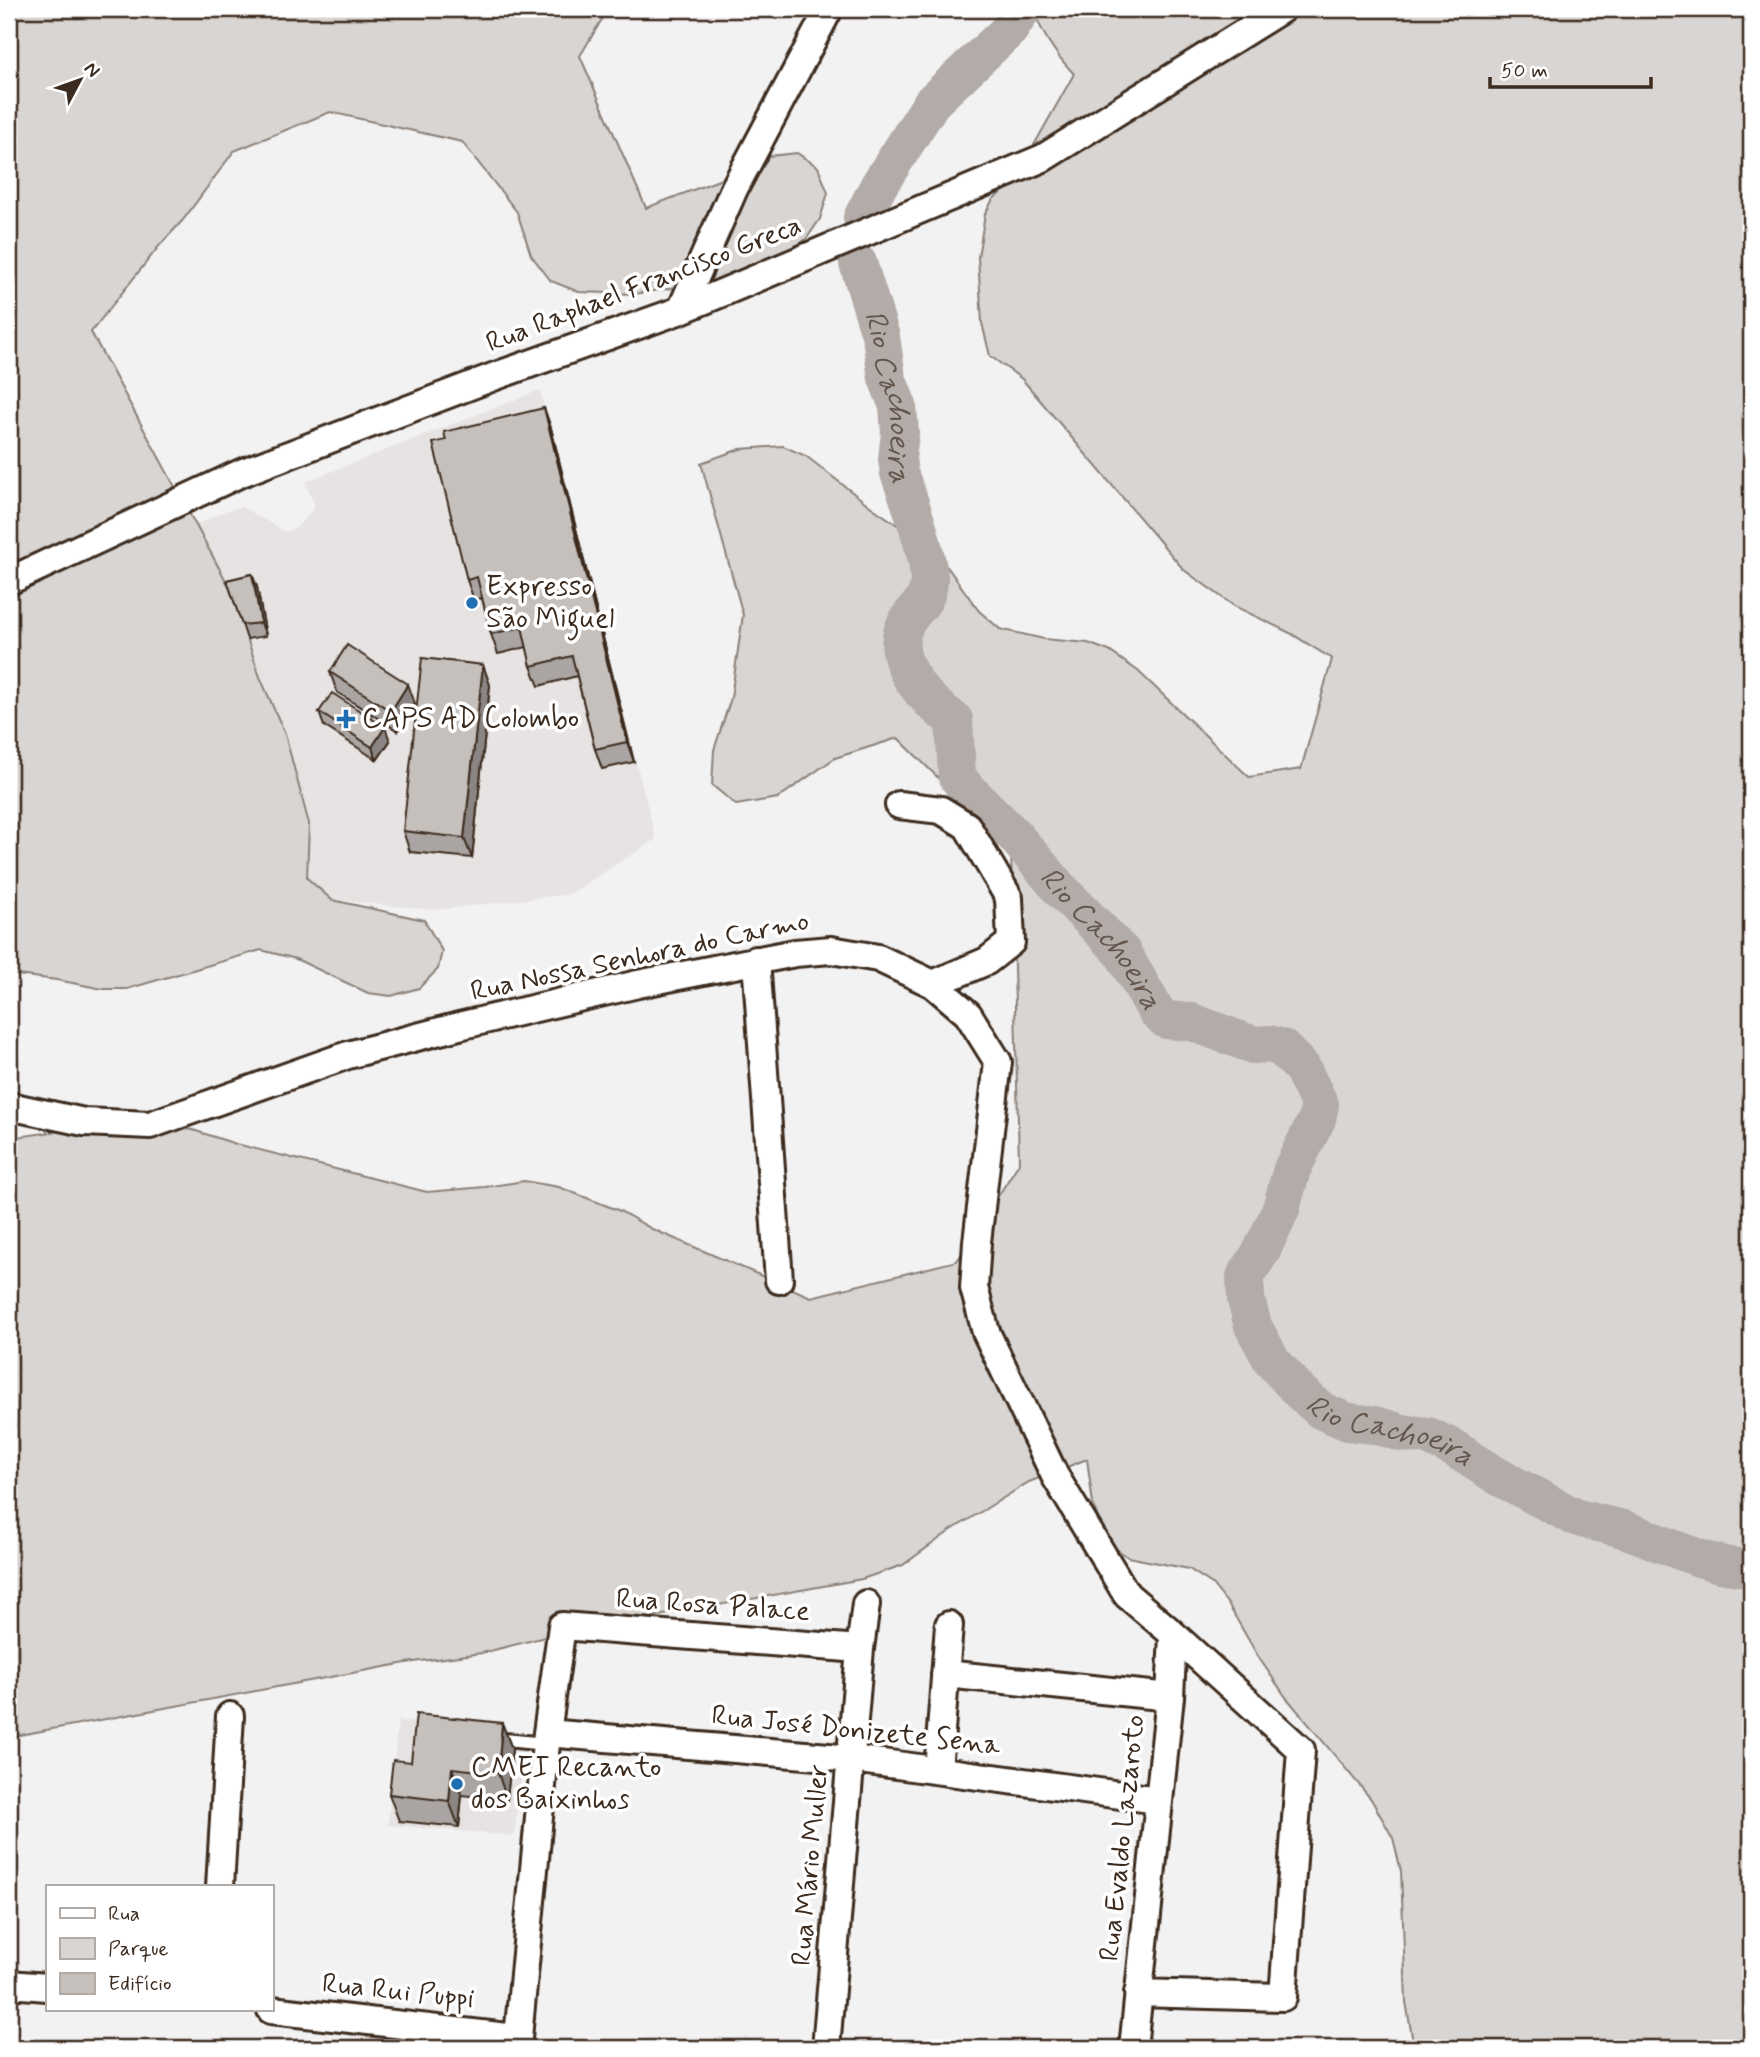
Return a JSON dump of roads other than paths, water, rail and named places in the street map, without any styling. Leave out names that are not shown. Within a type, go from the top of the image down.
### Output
[{"type":"street","points":[[681,310],[734,189],[829,9]]},
{"type":"street","name":"Rua Raphael Francisco Greca","points":[[9,581],[241,473],[681,310],[1043,158],[1282,9]]},
{"type":"street","points":[[899,805],[942,810],[967,826],[1009,898],[1011,942],[987,961],[933,984]]},
{"type":"street","name":"Rua Nossa Senhora do Carmo","points":[[9,1106],[84,1122],[150,1125],[348,1055],[463,1025],[756,960],[831,950],[878,958],[933,984],[968,1014],[998,1062],[974,1288],[986,1332],[1055,1476],[1127,1595],[1301,1750],[1283,1997],[1138,1993]]},
{"type":"street","points":[[756,960],[779,1280]]},
{"type":"street","name":"Rua Mário Muller","points":[[826,2048],[866,1604]]},
{"type":"street","points":[[938,1770],[949,1625]]},
{"type":"street","name":"Rua Rosa Palace","points":[[546,1738],[562,1626],[860,1648]]},
{"type":"street","name":"Rua Evaldo Lazaroto","points":[[1133,2048],[1170,1697],[1173,1634]]},
{"type":"street","points":[[945,1674],[1170,1697]]},
{"type":"street","points":[[220,1885],[230,1716]]},
{"type":"street","points":[[518,2043],[546,1738]]},
{"type":"street","name":"Rua José Donizete Sena","points":[[546,1738],[852,1759],[1158,1800]]},
{"type":"street","points":[[9,1984],[46,1987]]},
{"type":"street","name":"Rua Rui Puppi","points":[[273,2010],[518,2043]]},
{"type":"lane","points":[[477,1737],[546,1738]]},
{"type":"waterway","name":"Rio Cachoeira","points":[[862,218],[879,185],[932,102],[1010,29],[1023,9]]},
{"type":"waterway","name":"Rio Cachoeira","points":[[858,263],[881,337],[887,378],[898,406],[899,473],[918,527],[928,571],[926,596],[904,627],[902,654],[906,667],[922,692],[954,720],[957,776],[1122,952],[1156,1011],[1166,1020],[1192,1022],[1253,1045],[1269,1044],[1282,1048],[1302,1068],[1320,1105],[1317,1119],[1292,1169],[1281,1209],[1262,1250],[1245,1277],[1246,1299],[1253,1326],[1272,1361],[1301,1393],[1322,1411],[1348,1422],[1428,1436],[1573,1516],[1626,1530],[1719,1564],[1751,1568]]},
{"type":"place","name":"Expresso São Miguel","points":[[472,603]]},
{"type":"place","name":"CAPS AD Colombo","points":[[346,719]]},
{"type":"place","name":"CMEI Recanto dos Baixinhos","points":[[457,1784]]}]
